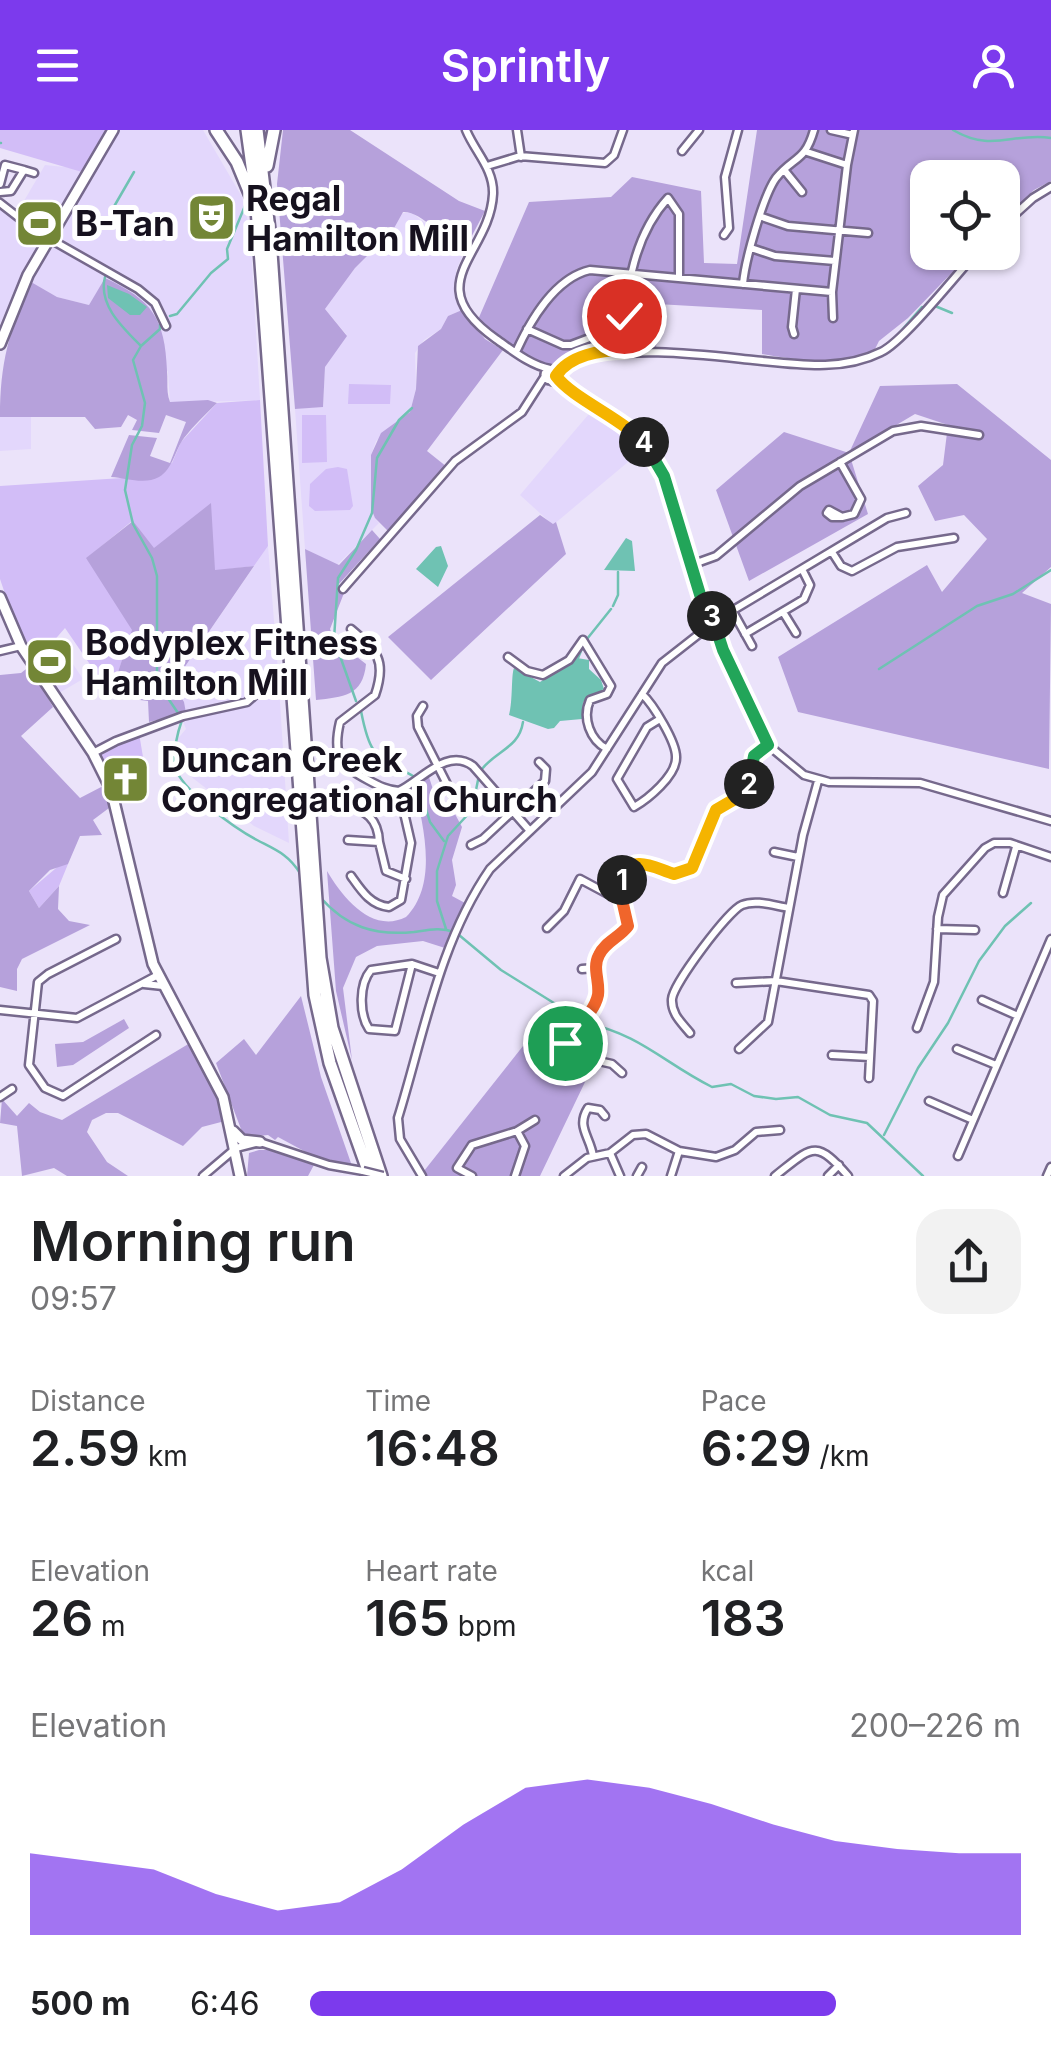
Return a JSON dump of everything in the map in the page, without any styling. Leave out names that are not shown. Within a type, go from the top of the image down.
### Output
[{"type":"highway","points":[[216,130],[250,191],[262,268]]},
{"type":"highway","points":[[247,130],[262,268],[315,995],[330,1063],[366,1174]]},
{"type":"highway","points":[[257,130],[266,186],[320,958],[332,1028],[382,1176]]},
{"type":"highway","points":[[266,186],[274,130]]},
{"type":"main road","points":[[1,336],[48,236],[113,130]]},
{"type":"main road","points":[[0,597],[21,646],[93,754],[115,800],[158,975],[214,1074],[232,1131],[240,1176]]},
{"type":"main road","points":[[232,1131],[242,1140],[260,1142]]},
{"type":"street","points":[[466,130],[487,166],[492,194],[490,210],[463,265],[460,291],[473,320],[617,420],[650,449],[669,491],[710,622],[768,745],[804,775],[818,781],[920,783],[1051,821]]},
{"type":"street","points":[[517,130],[521,157]]},
{"type":"street","points":[[487,166],[521,157],[605,163],[614,154],[623,130]]},
{"type":"street","points":[[682,151],[699,130]]},
{"type":"street","points":[[724,235],[729,228],[726,168],[738,130]]},
{"type":"street","points":[[743,284],[750,248],[774,181],[807,152],[814,130]]},
{"type":"street","points":[[830,130],[854,132],[838,232],[833,318]]},
{"type":"street","points":[[807,152],[846,165]]},
{"type":"street","points":[[24,170],[11,191],[0,188],[2,165],[24,170],[34,173]]},
{"type":"street","points":[[784,171],[802,192]]},
{"type":"street","points":[[1020,210],[1051,187]]},
{"type":"street","points":[[624,352],[634,256],[650,218],[668,198],[680,214],[678,278]]},
{"type":"street","points":[[0,203],[34,228],[138,289],[155,303],[166,326]]},
{"type":"street","points":[[762,217],[788,226],[868,234]]},
{"type":"street","points":[[750,248],[775,256],[836,261]]},
{"type":"street","points":[[516,352],[538,311],[581,272],[590,270],[832,292]]},
{"type":"street","points":[[344,590],[456,461],[522,412],[550,376],[563,366],[596,352],[812,366],[878,354],[960,270]]},
{"type":"street","points":[[794,334],[796,289]]},
{"type":"street","points":[[527,329],[571,346],[624,324]]},
{"type":"street","points":[[691,565],[723,552],[776,503],[893,430],[910,426],[979,435]]},
{"type":"street","points":[[840,462],[861,499],[854,514],[842,517]]},
{"type":"street","points":[[422,1176],[400,1139],[398,1118],[440,973],[490,869],[583,783],[662,663],[691,638],[710,622],[887,518],[906,513]]},
{"type":"street","points":[[832,552],[841,566],[852,571],[892,548],[954,538]]},
{"type":"street","points":[[746,634],[808,595],[810,585],[802,569]]},
{"type":"street","points":[[730,611],[752,646]]},
{"type":"street","points":[[784,612],[796,633]]},
{"type":"street","points":[[351,629],[379,656],[381,667],[375,695],[340,722],[340,760],[348,770],[379,786],[403,789],[439,766],[458,759],[467,761],[532,829]]},
{"type":"street","points":[[508,656],[527,671],[543,675],[562,666],[583,640],[611,686],[607,694],[590,700],[587,710],[592,735],[607,749]]},
{"type":"street","points":[[0,650],[21,646]]},
{"type":"street","points":[[93,754],[146,728],[247,702],[256,694]]},
{"type":"street","points":[[642,694],[651,702],[660,719],[675,750],[675,764],[648,798],[634,807],[618,779],[646,726],[660,719]]},
{"type":"street","points":[[423,706],[416,722],[453,796]]},
{"type":"street","points":[[622,1073],[612,1064],[590,1059],[565,1043],[596,1002],[595,968],[605,946],[628,926],[620,891],[624,873],[632,865],[646,863],[674,874],[692,868],[716,810],[740,796],[749,784],[754,756],[768,745]]},
{"type":"street","points":[[471,844],[483,839],[545,781],[546,769],[539,762]]},
{"type":"street","points":[[738,1050],[768,1022],[798,858],[818,781]]},
{"type":"street","points":[[749,784],[768,787]]},
{"type":"street","points":[[351,876],[377,904],[389,907],[401,900],[411,843],[403,789]]},
{"type":"street","points":[[346,804],[370,815],[379,829],[386,871],[406,879]]},
{"type":"street","points":[[348,840],[379,842]]},
{"type":"street","points":[[917,1028],[934,982],[943,894],[984,848],[1004,842],[1051,857]]},
{"type":"street","points":[[1002,893],[1016,847]]},
{"type":"street","points":[[774,852],[798,858]]},
{"type":"street","points":[[546,928],[569,904],[580,879],[608,894],[620,891]]},
{"type":"street","points":[[690,1033],[674,1012],[674,991],[724,923],[736,908],[749,904],[789,908]]},
{"type":"street","points":[[937,929],[975,930]]},
{"type":"street","points":[[116,939],[42,977],[37,986],[28,1065],[54,1094],[71,1093],[156,1034]]},
{"type":"street","points":[[958,1156],[1051,939]]},
{"type":"street","points":[[412,964],[395,1031],[368,1030],[363,1020],[362,984],[375,967],[412,964],[440,973]]},
{"type":"street","points":[[582,969],[595,968]]},
{"type":"street","points":[[0,1010],[77,1018],[158,975]]},
{"type":"street","points":[[736,982],[776,981],[872,997],[869,1078]]},
{"type":"street","points":[[144,984],[163,986]]},
{"type":"street","points":[[982,1000],[1018,1016]]},
{"type":"street","points":[[957,1049],[996,1066]]},
{"type":"street","points":[[832,1056],[870,1057]]},
{"type":"street","points":[[0,1097],[12,1089]]},
{"type":"street","points":[[929,1101],[973,1120]]},
{"type":"street","points":[[593,1156],[582,1129],[584,1116],[588,1108],[605,1116]]},
{"type":"street","points":[[472,1176],[457,1168],[466,1150],[535,1120]]},
{"type":"street","points":[[564,1176],[593,1156],[610,1153],[627,1138],[640,1134],[679,1151],[716,1157],[735,1150],[760,1131],[780,1130]]},
{"type":"street","points":[[515,1176],[525,1146],[516,1131]]},
{"type":"street","points":[[203,1176],[236,1148],[260,1142],[329,1165],[382,1176]]},
{"type":"street","points":[[776,1176],[814,1150],[825,1152],[848,1176]]},
{"type":"street","points":[[670,1176],[679,1151]]},
{"type":"street","points":[[610,1153],[620,1176]]},
{"type":"street","points":[[828,1176],[839,1165]]},
{"type":"street","points":[[637,1176],[642,1168]]},
{"type":"street","points":[[1047,1176],[1051,1168]]},
{"type":"shaded area","points":[[0,130],[107,130],[82,172],[0,148]]},
{"type":"shaded area","points":[[118,130],[203,130],[242,197],[250,230],[260,400],[170,403],[168,372],[106,278],[89,305],[57,297],[22,278],[0,324],[0,208],[14,218],[45,165],[74,168],[91,178]]},
{"type":"shaded area","points":[[283,130],[350,130],[459,201],[485,211],[466,247],[418,216],[403,212],[393,230],[355,268],[325,309],[347,336],[325,367],[323,407],[295,409],[277,184]]},
{"type":"shaded area","points":[[757,130],[1051,130],[1051,181],[1020,204],[1020,160],[910,160],[910,270],[955,270],[908,318],[879,341],[874,351],[818,360],[762,354],[762,310],[657,304],[656,357],[592,358],[558,375],[477,322],[529,202],[611,197],[632,177],[701,191],[704,263],[737,264]]},
{"type":"shaded area","points":[[411,212],[441,236],[466,247],[456,271],[462,310],[448,316],[441,329],[424,340],[415,353],[416,389],[410,412],[376,441],[371,455],[375,518],[379,523],[337,565],[305,549],[295,409],[323,406],[325,367],[346,334],[325,309],[355,268],[393,230],[399,214]]},
{"type":"shaded area","points":[[105,278],[145,303],[159,324],[170,402],[217,403],[184,438],[168,469],[154,479],[111,477],[129,435],[157,438],[150,456],[170,463],[186,422],[166,415],[159,433],[132,430],[137,420],[128,415],[121,427],[95,429],[85,417],[0,417],[7,348],[31,282],[57,297],[89,305]]},
{"type":"shaded area","points":[[107,285],[147,307],[140,315],[130,315],[108,298]]},
{"type":"shaded area","points":[[462,310],[485,339],[503,350],[427,451],[447,467],[388,531],[371,508],[371,455],[381,433],[410,412],[416,389],[418,346],[441,329],[448,316]]},
{"type":"shaded area","points":[[349,384],[391,385],[390,404],[348,404]]},
{"type":"shaded area","points":[[957,384],[1051,460],[1051,567],[1022,593],[1051,604],[1049,769],[798,712],[778,657],[927,565],[942,592],[987,539],[964,515],[935,521],[918,486],[943,465],[948,425],[915,414],[849,453],[880,386]]},
{"type":"shaded area","points":[[260,400],[268,546],[254,566],[214,571],[153,548],[132,521],[87,558],[133,630],[117,675],[100,679],[65,628],[38,659],[15,623],[0,579],[0,486],[122,478],[172,463],[181,442],[217,403]]},
{"type":"shaded area","points":[[594,408],[647,446],[553,525],[520,495]]},
{"type":"shaded area","points":[[302,415],[326,415],[327,462],[302,463]]},
{"type":"shaded area","points":[[31,416],[31,449],[0,451],[0,417]]},
{"type":"shaded area","points":[[784,432],[849,453],[868,514],[749,581],[716,490]]},
{"type":"shaded area","points":[[326,469],[347,469],[353,506],[350,510],[315,511],[309,506],[310,484]]},
{"type":"shaded area","points":[[211,503],[215,570],[254,566],[173,684],[186,713],[149,722],[148,701],[132,699],[117,675],[132,630],[86,558],[133,521],[154,548]]},
{"type":"shaded area","points":[[540,515],[553,524],[556,522],[566,554],[431,680],[388,637]]},
{"type":"shaded area","points":[[372,530],[380,539],[338,585],[344,593],[330,629],[336,645],[366,664],[364,675],[350,693],[316,700],[305,549],[339,565]]},
{"type":"shaded area","points":[[626,538],[632,541],[635,571],[604,570]]},
{"type":"shaded area","points":[[268,546],[289,843],[254,826],[175,764],[184,755],[175,742],[186,729],[182,719],[231,710],[252,702],[264,690],[258,684],[252,696],[233,704],[186,713],[173,684]]},
{"type":"shaded area","points":[[441,546],[448,566],[438,587],[416,569]]},
{"type":"shaded area","points":[[56,639],[83,679],[59,693],[38,659]]},
{"type":"shaded area","points":[[577,658],[589,660],[589,669],[604,689],[583,702],[582,719],[560,721],[548,729],[509,715],[514,668],[540,682]]},
{"type":"shaded area","points":[[30,666],[53,707],[21,736],[80,798],[105,785],[113,805],[93,820],[102,835],[80,836],[68,864],[50,870],[29,891],[39,908],[59,886],[58,909],[69,921],[90,925],[22,959],[17,969],[17,991],[0,987],[0,675],[21,673]]},
{"type":"shaded area","points":[[139,733],[143,757],[126,774],[122,769],[110,774],[98,753]]},
{"type":"shaded area","points":[[428,774],[440,811],[455,814],[462,827],[452,860],[456,885],[452,896],[465,903],[445,948],[423,941],[377,946],[356,957],[343,988],[352,1060],[336,991],[327,871],[350,902],[370,917],[394,921],[406,917],[416,903],[425,871],[424,835],[414,785]]},
{"type":"shaded area","points":[[62,863],[68,864],[59,886],[39,908],[29,891]]},
{"type":"shaded area","points":[[301,996],[321,1077],[352,1166],[315,1157],[278,1137],[244,1137],[216,1063],[244,1039],[256,1055]]},
{"type":"shaded area","points":[[124,1019],[129,1028],[73,1065],[57,1067],[55,1044],[83,1042]]},
{"type":"shaded area","points":[[190,1043],[210,1077],[225,1121],[202,1127],[183,1146],[118,1113],[106,1113],[92,1120],[87,1132],[107,1162],[128,1176],[67,1176],[54,1168],[22,1176],[17,1126],[0,1123],[2,1099],[17,1116],[29,1103],[62,1120]]},
{"type":"shaded area","points":[[523,1046],[585,1082],[540,1176],[420,1176]]},
{"type":"shaded area","points":[[275,1150],[315,1163],[308,1176],[247,1176],[249,1153]]},
{"type":"waterway","points":[[953,130],[991,141],[1051,138]]},
{"type":"waterway","points":[[112,210],[134,172]]},
{"type":"waterway","points":[[170,316],[177,314],[228,259],[227,249],[247,201]]},
{"type":"waterway","points":[[105,277],[108,305],[140,345]]},
{"type":"waterway","points":[[935,306],[952,313]]},
{"type":"waterway","points":[[894,339],[922,307]]},
{"type":"waterway","points":[[160,324],[133,360],[145,403],[142,426],[132,445],[125,490],[133,524],[152,558],[157,576],[157,682],[178,713]]},
{"type":"waterway","points":[[356,701],[334,639],[338,578],[372,513],[377,458],[399,420],[412,408]]},
{"type":"waterway","points":[[879,669],[977,606],[1013,594],[1051,570]]},
{"type":"waterway","points":[[613,606],[618,595],[618,572]]},
{"type":"waterway","points":[[587,639],[611,609]]},
{"type":"waterway","points":[[578,658],[583,646]]},
{"type":"waterway","points":[[361,711],[371,746],[413,776]]},
{"type":"waterway","points":[[182,720],[174,756],[175,767],[187,787],[248,835],[281,853],[300,873]]},
{"type":"waterway","points":[[482,769],[517,738],[523,722]]},
{"type":"waterway","points":[[446,929],[437,901],[437,871],[448,836],[472,810],[479,775]]},
{"type":"waterway","points":[[418,783],[430,822],[444,841]]},
{"type":"waterway","points":[[320,897],[340,916],[374,931],[454,932]]},
{"type":"waterway","points":[[884,1135],[979,961],[1005,926],[1031,903]]},
{"type":"waterway","points":[[459,935],[501,970],[578,1018]]},
{"type":"waterway","points":[[585,1023],[637,1042],[712,1087],[731,1084],[754,1096],[798,1097],[830,1115],[867,1123],[923,1176]]},
{"type":"place","name":"Regal Hamilton Mill","points":[[211,218]]},
{"type":"place","name":"B-Tan","points":[[40,223]]},
{"type":"place","name":"Bodyplex Fitness Hamilton Mill","points":[[50,662]]},
{"type":"place","name":"Duncan Creek Congregational Church","points":[[126,779]]},
{"type":"route","points":[[565,1043],[596,1002],[598,956],[628,926],[629,916],[620,891],[624,873],[642,862],[674,874],[692,868],[716,810],[746,790],[750,764],[768,745],[723,650],[716,622],[702,601],[680,522],[656,458],[638,436],[556,376],[563,366],[585,356],[624,350],[624,316]]}]
